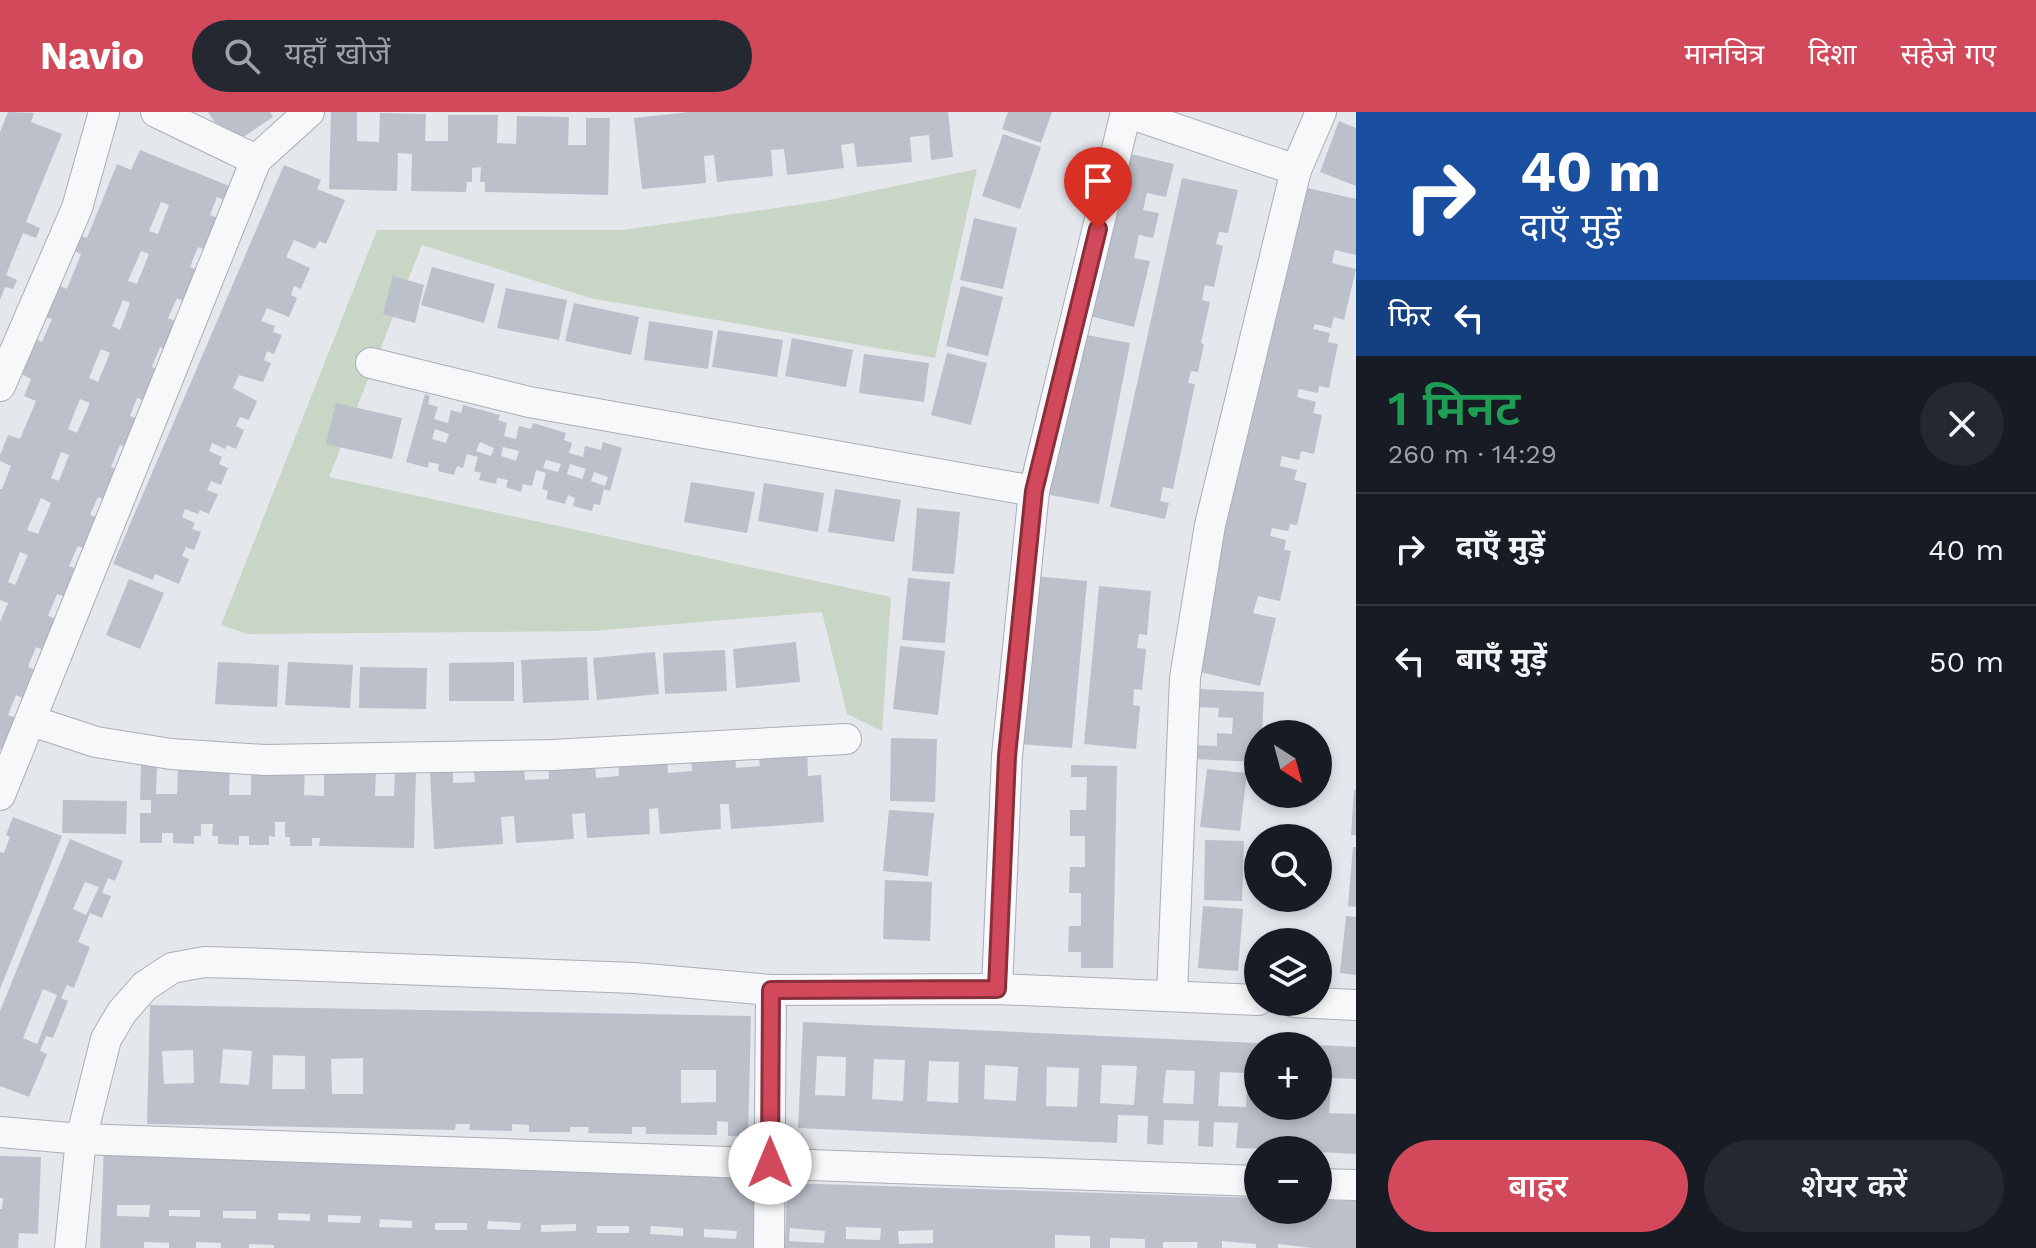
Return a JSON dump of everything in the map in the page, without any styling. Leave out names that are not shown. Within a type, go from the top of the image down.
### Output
[{"type":"street","points":[[0,386],[77,208],[104,112]]},
{"type":"street","points":[[156,112],[256,160]]},
{"type":"street","points":[[0,795],[256,160],[309,112]]},
{"type":"street","points":[[997,989],[1007,756],[1034,491],[1126,112],[1296,170]]},
{"type":"street","points":[[1172,995],[1185,678],[1210,525],[1296,170],[1321,112]]},
{"type":"street","points":[[371,363],[529,402],[1034,491]]},
{"type":"street","points":[[32,721],[96,742],[171,754],[265,760],[552,755],[846,739]]},
{"type":"street","points":[[70,1248],[81,1139],[106,1039],[122,1012],[145,986],[172,968],[204,962],[241,963],[635,978],[771,990],[997,989],[1244,999]]},
{"type":"street","points":[[769,1248],[771,990]]},
{"type":"street","points":[[1332,1004],[1356,1005]]},
{"type":"street","points":[[0,1132],[81,1139],[1244,1180]]},
{"type":"street","points":[[1332,1184],[1356,1185]]},
{"type":"green space","points":[[977,169],[935,358],[590,298],[422,245],[329,477],[891,597],[882,731],[847,714],[822,612],[594,631],[248,634],[221,625],[377,230],[623,230],[824,201]]},
{"type":"building","points":[[8,112],[34,113],[31,122],[62,134],[26,222],[40,228],[36,238],[23,233],[6,275],[17,280],[13,289],[5,287],[0,300],[0,132]]},
{"type":"building","points":[[208,112],[270,112],[273,117],[230,146]]},
{"type":"building","points":[[331,112],[357,112],[357,141],[379,142],[380,113],[426,114],[425,141],[448,141],[448,115],[498,115],[497,143],[516,144],[517,116],[569,117],[568,145],[586,145],[586,118],[610,118],[608,195],[485,192],[485,182],[480,182],[481,167],[472,168],[472,182],[467,182],[466,192],[411,191],[412,154],[398,153],[397,191],[329,189]]},
{"type":"building","points":[[689,112],[948,112],[953,157],[931,160],[929,135],[910,137],[912,162],[857,167],[854,143],[841,145],[844,168],[787,175],[784,149],[771,150],[773,176],[717,182],[714,155],[704,156],[706,183],[642,189],[634,118]]},
{"type":"building","points":[[1008,112],[1052,112],[1041,143],[1002,129]]},
{"type":"building","points":[[1339,121],[1356,128],[1356,186],[1320,172]]},
{"type":"building","points":[[1003,134],[1041,147],[1020,209],[982,196]]},
{"type":"building","points":[[140,150],[239,190],[233,204],[217,197],[210,215],[226,221],[213,253],[198,247],[190,267],[205,273],[192,305],[177,298],[168,318],[184,325],[172,353],[160,347],[152,367],[164,372],[151,403],[137,398],[130,416],[144,421],[132,450],[120,445],[111,467],[123,471],[111,502],[98,497],[90,515],[104,520],[91,551],[78,546],[69,566],[83,571],[71,599],[57,594],[48,616],[62,621],[50,652],[36,647],[28,667],[41,672],[29,701],[16,695],[8,715],[21,720],[8,752],[0,749],[0,622],[8,603],[0,600],[0,489],[11,466],[0,461],[0,455],[8,435],[20,439],[36,401],[24,396],[31,379],[21,374],[36,339],[42,342],[52,319],[45,317],[58,285],[67,289],[81,254],[72,250],[78,235],[87,238],[117,164],[131,170]],"holes":[[[161,202],[169,205],[158,234],[149,231]],[[141,251],[149,254],[137,284],[128,281]],[[123,300],[130,303],[120,330],[112,326]],[[101,349],[110,353],[98,382],[89,378]],[[80,399],[90,403],[77,433],[68,429]],[[61,452],[69,455],[59,481],[51,478]],[[41,498],[51,503],[38,534],[27,530]],[[20,552],[28,555],[15,585],[8,582]]]},
{"type":"building","points":[[1122,152],[1174,164],[1166,197],[1147,193],[1143,210],[1159,213],[1153,238],[1139,235],[1134,258],[1150,261],[1134,327],[1082,314]]},
{"type":"building","points":[[284,165],[321,180],[317,189],[345,200],[326,244],[319,241],[315,249],[294,240],[286,257],[310,268],[301,289],[294,286],[291,295],[297,298],[289,317],[267,308],[261,321],[275,326],[273,332],[282,335],[274,354],[267,351],[264,360],[271,363],[263,382],[239,375],[233,388],[257,401],[249,420],[240,417],[236,426],[244,430],[236,449],[227,445],[225,449],[212,443],[209,451],[222,457],[219,464],[228,468],[221,485],[211,481],[207,490],[218,494],[209,514],[185,509],[182,517],[195,523],[192,529],[201,532],[194,550],[186,547],[182,556],[189,559],[179,584],[155,574],[153,580],[113,564]]},
{"type":"building","points":[[1182,178],[1238,190],[1228,233],[1219,232],[1216,244],[1223,246],[1214,287],[1205,285],[1202,300],[1210,302],[1201,343],[1204,344],[1198,372],[1191,371],[1188,383],[1195,384],[1173,489],[1163,487],[1160,501],[1169,503],[1165,519],[1110,507]]},
{"type":"building","points":[[1303,187],[1356,199],[1356,255],[1335,250],[1332,263],[1356,269],[1344,320],[1334,317],[1331,328],[1315,324],[1313,329],[1330,333],[1328,342],[1338,344],[1329,388],[1319,386],[1318,393],[1299,389],[1297,397],[1316,402],[1313,413],[1322,415],[1314,454],[1301,451],[1299,460],[1282,456],[1280,466],[1297,470],[1294,480],[1307,483],[1297,525],[1290,524],[1288,531],[1272,528],[1270,536],[1286,540],[1284,550],[1291,551],[1280,601],[1258,596],[1253,613],[1276,618],[1260,686],[1192,670]]},
{"type":"building","points":[[974,218],[1017,228],[1003,289],[960,280]]},
{"type":"building","points":[[432,267],[495,284],[484,323],[421,305]]},
{"type":"building","points":[[393,276],[424,285],[415,323],[383,314]]},
{"type":"building","points":[[961,286],[1003,297],[988,356],[946,346]]},
{"type":"building","points":[[506,288],[567,300],[559,340],[497,328]]},
{"type":"building","points":[[574,303],[639,317],[631,355],[565,341]]},
{"type":"building","points":[[649,321],[713,331],[708,369],[644,360]]},
{"type":"building","points":[[718,330],[783,340],[777,377],[712,367]]},
{"type":"building","points":[[1076,333],[1130,343],[1099,504],[1045,494]]},
{"type":"building","points":[[792,338],[853,350],[846,387],[785,376]]},
{"type":"building","points":[[947,353],[987,363],[971,425],[931,415]]},
{"type":"building","points":[[864,354],[929,363],[924,402],[859,393]]},
{"type":"building","points":[[425,394],[430,396],[428,404],[438,407],[434,419],[448,423],[451,410],[461,413],[463,405],[500,415],[498,420],[507,423],[504,436],[516,439],[519,426],[531,429],[533,423],[566,433],[564,440],[572,443],[569,453],[583,457],[585,446],[601,450],[603,442],[622,448],[610,491],[604,489],[600,505],[594,504],[592,511],[573,506],[575,498],[568,495],[565,504],[546,499],[548,491],[542,489],[546,473],[536,470],[532,486],[523,484],[521,492],[506,487],[508,480],[497,478],[496,484],[479,480],[481,473],[474,471],[478,457],[467,454],[463,468],[457,466],[454,475],[438,471],[439,464],[429,462],[428,468],[406,462]],"holes":[[[435,429],[449,434],[446,443],[432,439]],[[480,442],[494,448],[491,456],[476,451]],[[503,447],[519,451],[516,461],[501,456]],[[546,460],[561,464],[558,472],[543,468]],[[570,464],[586,469],[582,479],[567,474]],[[594,472],[608,477],[605,486],[591,481]]]},
{"type":"building","points":[[336,403],[402,418],[392,459],[326,444]]},
{"type":"building","points":[[691,482],[755,492],[747,533],[684,522]]},
{"type":"building","points":[[764,483],[824,493],[818,532],[758,521]]},
{"type":"building","points":[[835,489],[901,500],[894,542],[828,532]]},
{"type":"building","points":[[917,508],[960,512],[954,574],[912,571]]},
{"type":"building","points":[[1034,576],[1087,581],[1072,748],[1018,744]]},
{"type":"building","points":[[908,578],[950,582],[945,643],[902,640]]},
{"type":"building","points":[[129,579],[164,593],[140,649],[106,635]]},
{"type":"building","points":[[1099,586],[1151,591],[1147,635],[1139,634],[1137,648],[1146,649],[1142,690],[1134,689],[1133,705],[1140,706],[1136,749],[1084,744]]},
{"type":"building","points":[[796,642],[800,682],[736,688],[733,649]]},
{"type":"building","points":[[900,646],[945,651],[938,715],[893,709]]},
{"type":"building","points":[[725,650],[727,691],[665,694],[663,653]]},
{"type":"building","points":[[655,652],[659,694],[597,700],[593,658]]},
{"type":"building","points":[[587,657],[589,700],[523,703],[521,660]]},
{"type":"building","points":[[218,662],[279,665],[277,707],[215,704]]},
{"type":"building","points":[[288,662],[353,665],[350,708],[285,705]]},
{"type":"building","points":[[514,662],[514,701],[449,701],[449,663]]},
{"type":"building","points":[[360,667],[427,668],[426,709],[359,708]]},
{"type":"building","points":[[1198,689],[1264,692],[1263,720],[1244,720],[1244,761],[1194,759],[1195,745],[1217,746],[1217,733],[1232,734],[1233,718],[1218,717],[1219,708],[1197,707]]},
{"type":"building","points":[[891,738],[937,739],[935,802],[890,801]]},
{"type":"building","points":[[807,747],[808,776],[821,775],[824,822],[731,829],[729,804],[720,804],[721,829],[660,834],[658,808],[649,809],[650,834],[587,838],[585,813],[572,814],[574,839],[516,843],[514,816],[501,817],[503,844],[434,849],[430,772],[453,771],[453,783],[475,782],[474,770],[524,766],[525,780],[549,779],[548,765],[595,762],[596,778],[619,776],[618,760],[667,757],[668,773],[692,771],[691,755],[735,752],[736,768],[760,766],[758,750]]},
{"type":"building","points":[[141,765],[157,766],[156,794],[177,794],[178,766],[230,767],[229,795],[251,795],[251,767],[305,768],[304,795],[324,796],[324,769],[376,770],[375,796],[394,796],[395,770],[416,770],[414,848],[319,846],[320,838],[312,838],[312,846],[290,846],[290,837],[285,837],[285,822],[275,822],[275,837],[269,836],[269,845],[249,845],[249,836],[239,836],[239,845],[218,844],[218,836],[212,836],[213,824],[201,824],[201,836],[194,836],[194,844],[173,843],[173,833],[162,833],[162,843],[140,843],[140,813],[151,813],[151,800],[140,800]]},
{"type":"building","points":[[1071,765],[1117,766],[1113,968],[1081,968],[1081,952],[1068,952],[1069,926],[1081,926],[1081,893],[1069,893],[1070,867],[1085,867],[1085,836],[1070,836],[1070,810],[1086,810],[1087,777],[1071,777]]},
{"type":"building","points":[[1207,769],[1244,773],[1240,831],[1200,827]]},
{"type":"building","points":[[1354,790],[1356,835],[1351,835]]},
{"type":"building","points":[[63,800],[127,801],[126,834],[62,833]]},
{"type":"building","points":[[889,810],[934,813],[928,876],[883,871]]},
{"type":"building","points":[[13,817],[62,836],[0,989],[0,852],[4,853],[10,837],[6,835]]},
{"type":"building","points":[[70,839],[123,861],[115,881],[108,878],[102,893],[111,896],[102,918],[90,913],[78,942],[90,947],[74,988],[67,985],[61,998],[68,1001],[53,1038],[46,1036],[40,1051],[47,1054],[29,1097],[0,1086],[0,1011]],"holes":[[[85,882],[99,887],[86,915],[73,909]],[[43,989],[57,995],[37,1044],[23,1038]]]},
{"type":"building","points":[[1205,840],[1244,841],[1242,901],[1204,900]]},
{"type":"building","points":[[1353,847],[1356,847],[1356,907],[1348,906]]},
{"type":"building","points":[[885,880],[932,882],[930,941],[883,939]]},
{"type":"building","points":[[1203,906],[1243,909],[1238,971],[1198,968]]},
{"type":"building","points":[[1346,916],[1356,917],[1356,975],[1340,973]]},
{"type":"building","points":[[150,1005],[751,1016],[748,1136],[728,1136],[728,1122],[717,1121],[717,1135],[646,1134],[646,1127],[632,1127],[632,1134],[588,1133],[589,1127],[570,1127],[570,1132],[529,1132],[529,1125],[512,1124],[512,1131],[469,1130],[470,1124],[456,1124],[455,1130],[147,1124]],"holes":[[[223,1049],[252,1051],[249,1085],[220,1083]],[[193,1050],[194,1083],[164,1084],[162,1051]],[[273,1055],[305,1056],[305,1089],[272,1089]],[[363,1058],[363,1094],[332,1094],[331,1059]],[[681,1070],[716,1070],[716,1102],[681,1103]]]},
{"type":"building","points":[[803,1022],[1244,1042],[1244,1073],[1220,1072],[1218,1106],[1244,1107],[1244,1120],[1332,1120],[1332,1113],[1356,1114],[1356,1154],[1332,1153],[1332,1136],[1244,1136],[1244,1148],[1236,1148],[1238,1123],[1214,1122],[1213,1147],[1198,1146],[1199,1121],[1164,1120],[1163,1145],[1147,1144],[1148,1116],[1118,1115],[1117,1143],[798,1128]],"holes":[[[817,1056],[846,1057],[845,1096],[815,1095]],[[874,1059],[905,1060],[903,1101],[872,1099]],[[929,1061],[959,1062],[958,1103],[927,1101]],[[985,1065],[1018,1067],[1016,1101],[984,1099]],[[1102,1065],[1137,1066],[1134,1105],[1100,1103]],[[1047,1067],[1079,1068],[1077,1107],[1046,1106]],[[1166,1070],[1195,1071],[1193,1104],[1163,1103]]]},
{"type":"building","points":[[1332,1046],[1356,1047],[1356,1079],[1332,1078]]},
{"type":"building","points":[[104,1147],[760,1176],[757,1248],[274,1248],[274,1245],[249,1244],[249,1248],[221,1248],[221,1243],[196,1242],[196,1248],[169,1248],[169,1243],[144,1242],[144,1248],[100,1248]],"holes":[[[117,1205],[150,1205],[149,1217],[117,1216]],[[169,1210],[200,1210],[200,1217],[169,1216]],[[223,1211],[256,1211],[256,1219],[223,1218]],[[278,1213],[310,1214],[310,1221],[278,1220]],[[328,1215],[361,1216],[360,1223],[328,1222]],[[380,1219],[412,1221],[412,1228],[379,1227]],[[488,1221],[521,1223],[520,1230],[487,1229]],[[435,1223],[467,1223],[467,1230],[435,1230]],[[576,1224],[576,1231],[541,1232],[541,1225]],[[597,1226],[629,1226],[629,1233],[597,1233]],[[651,1226],[683,1228],[683,1236],[650,1234]],[[704,1229],[737,1231],[736,1239],[704,1237]]]},
{"type":"building","points":[[0,1156],[41,1157],[38,1234],[19,1233],[18,1248],[0,1248],[3,1198],[0,1198]]},
{"type":"building","points":[[787,1183],[1244,1198],[1244,1224],[1332,1224],[1332,1200],[1356,1201],[1356,1248],[1278,1244],[1278,1248],[1256,1248],[1256,1244],[1222,1241],[1222,1248],[1197,1248],[1198,1242],[1163,1242],[1163,1248],[1145,1248],[1145,1239],[1110,1238],[1110,1248],[1090,1248],[1090,1236],[1055,1235],[1055,1248],[785,1248]],"holes":[[[846,1227],[881,1228],[880,1240],[846,1239]],[[790,1228],[825,1231],[824,1243],[789,1241]],[[933,1230],[933,1243],[899,1244],[898,1231]]]},
{"type":"route","points":[[770,1163],[771,990],[997,989],[1007,756],[1034,491],[1098,229]]}]
